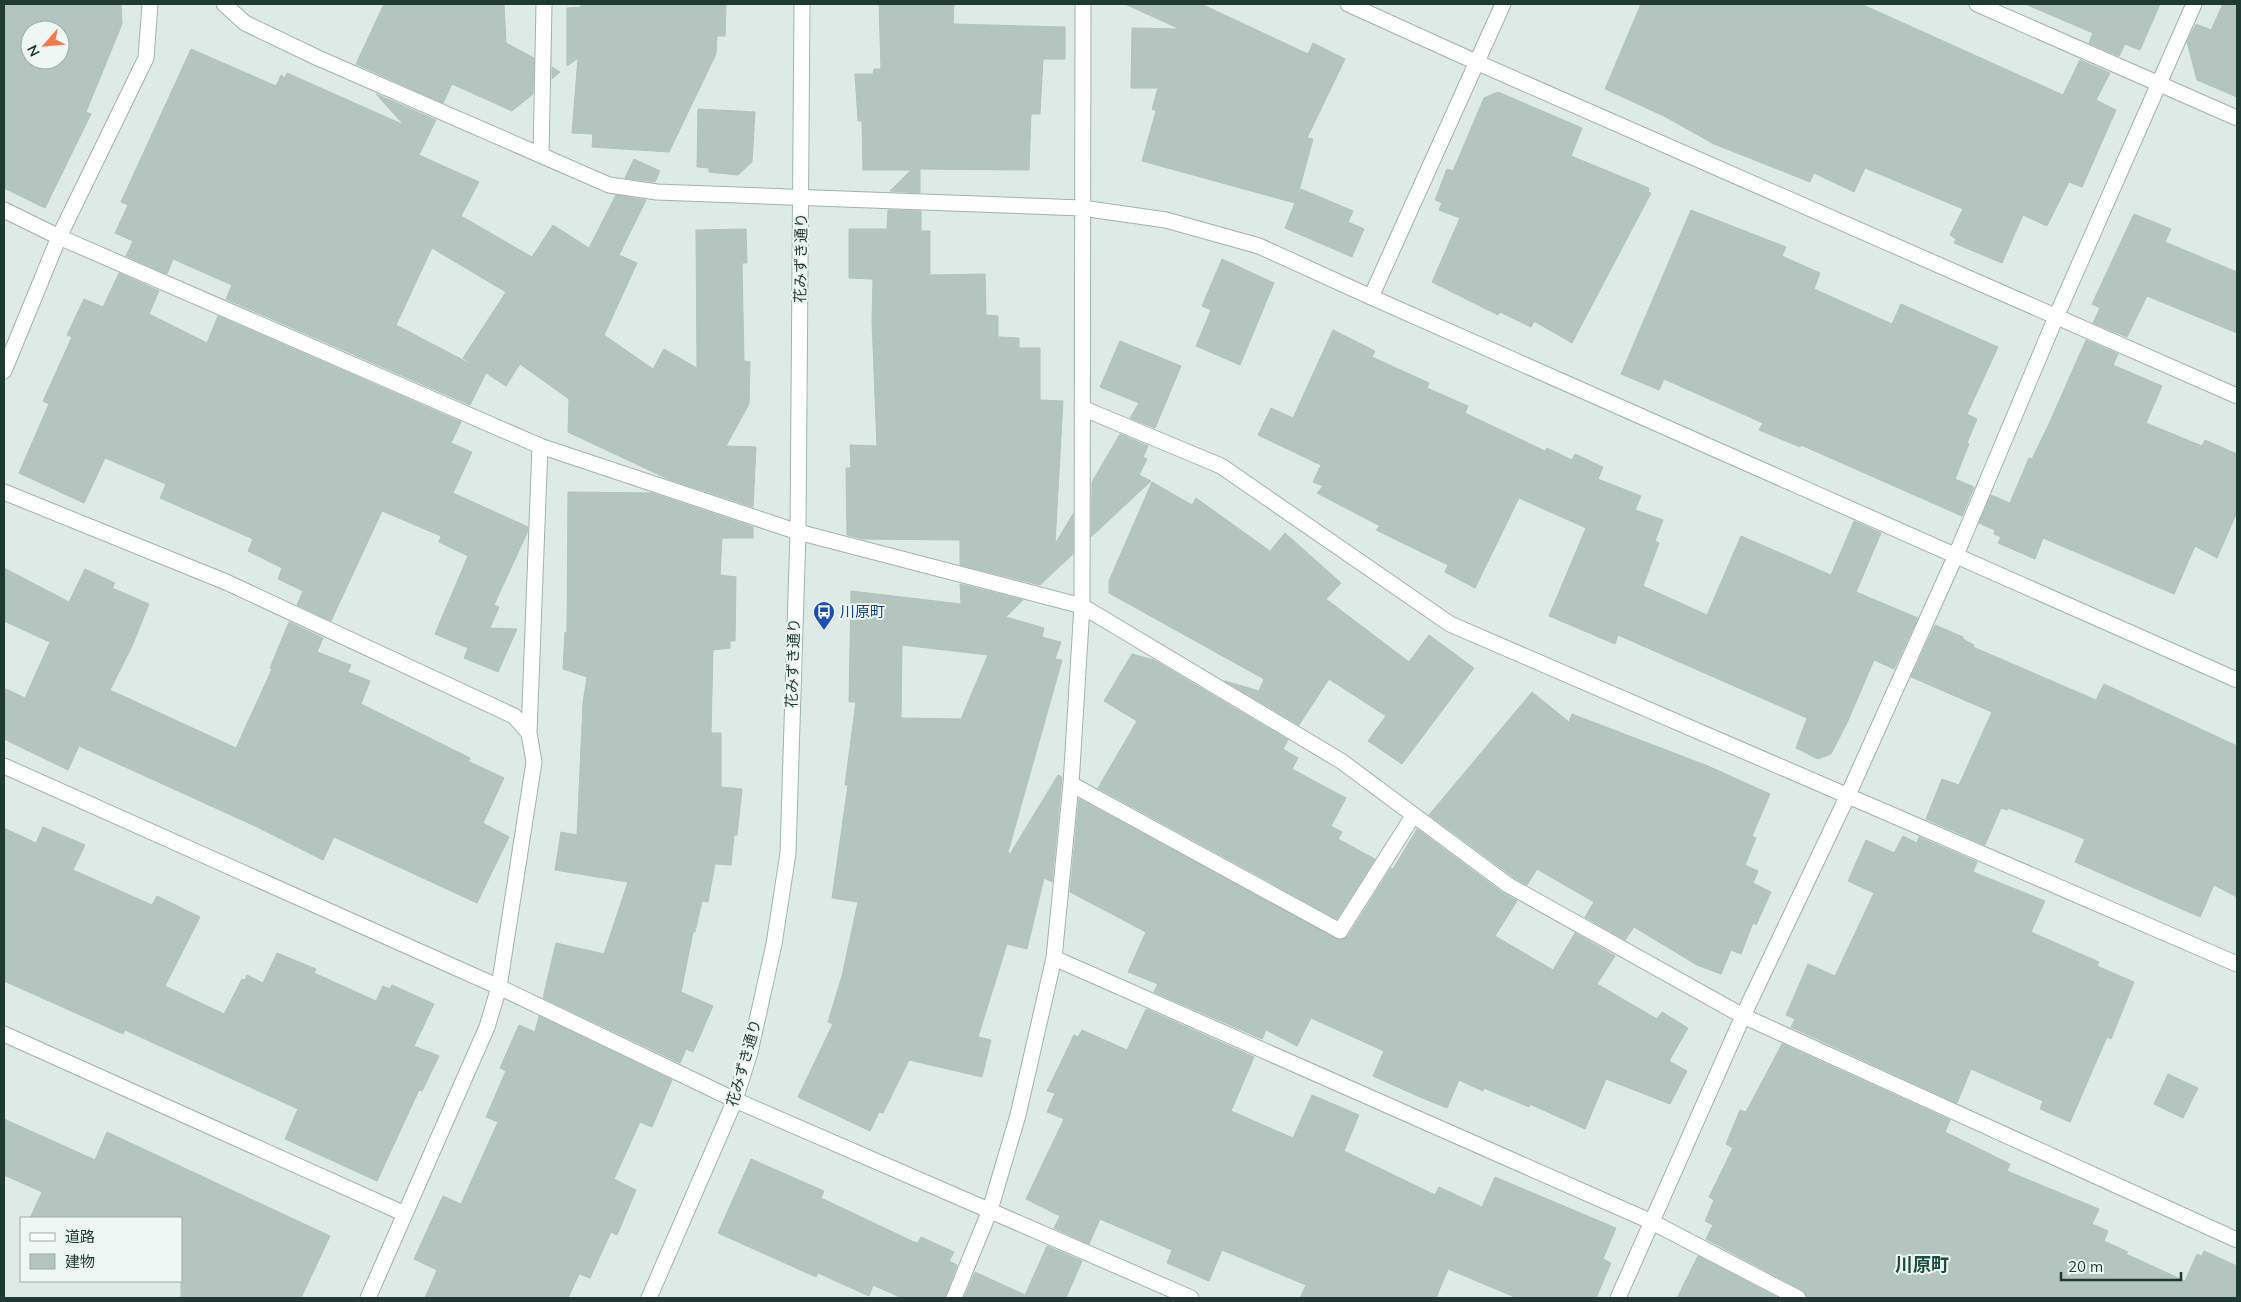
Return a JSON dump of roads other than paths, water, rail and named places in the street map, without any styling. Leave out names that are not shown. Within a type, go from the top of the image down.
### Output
[{"type":"street","points":[[4,371],[59,237],[146,58],[150,4]]},
{"type":"street","points":[[224,4],[245,22],[318,58],[609,185],[657,192],[1082,208],[1166,220],[1259,246],[2237,680]]},
{"type":"street","points":[[541,155],[544,4]]},
{"type":"street","name":"花みずき通り","points":[[649,1298],[735,1100],[750,1052],[774,944],[788,853],[798,532],[802,4]]},
{"type":"street","points":[[954,1298],[990,1210],[1018,1115],[1054,958],[1071,784],[1082,606],[1083,4]]},
{"type":"street","points":[[1348,4],[2237,396]]},
{"type":"street","points":[[1371,297],[1503,4]]},
{"type":"street","points":[[1977,4],[2237,118]]},
{"type":"street","points":[[1618,1298],[1743,1016],[1848,795],[1956,555],[2056,317],[2194,4]]},
{"type":"street","points":[[4,210],[59,237],[540,446],[798,532],[1082,606],[1341,761],[1508,885],[1743,1016],[2237,1240]]},
{"type":"street","points":[[1082,408],[1221,466],[1450,624],[2237,964]]},
{"type":"street","points":[[368,1298],[487,1027],[500,986],[534,762],[529,733],[540,446]]},
{"type":"street","points":[[4,492],[226,582],[514,716],[529,733]]},
{"type":"street","points":[[4,766],[500,986],[735,1100],[1191,1298]]},
{"type":"street","points":[[1071,784],[1340,931],[1413,816]]},
{"type":"street","points":[[1054,958],[1652,1222],[1798,1298]]},
{"type":"street","points":[[4,1034],[405,1214]]},
{"type":"place","name":"川原町","points":[[824,631]]},
{"type":"district","name":"川原町","points":[[1922,1265]]}]
